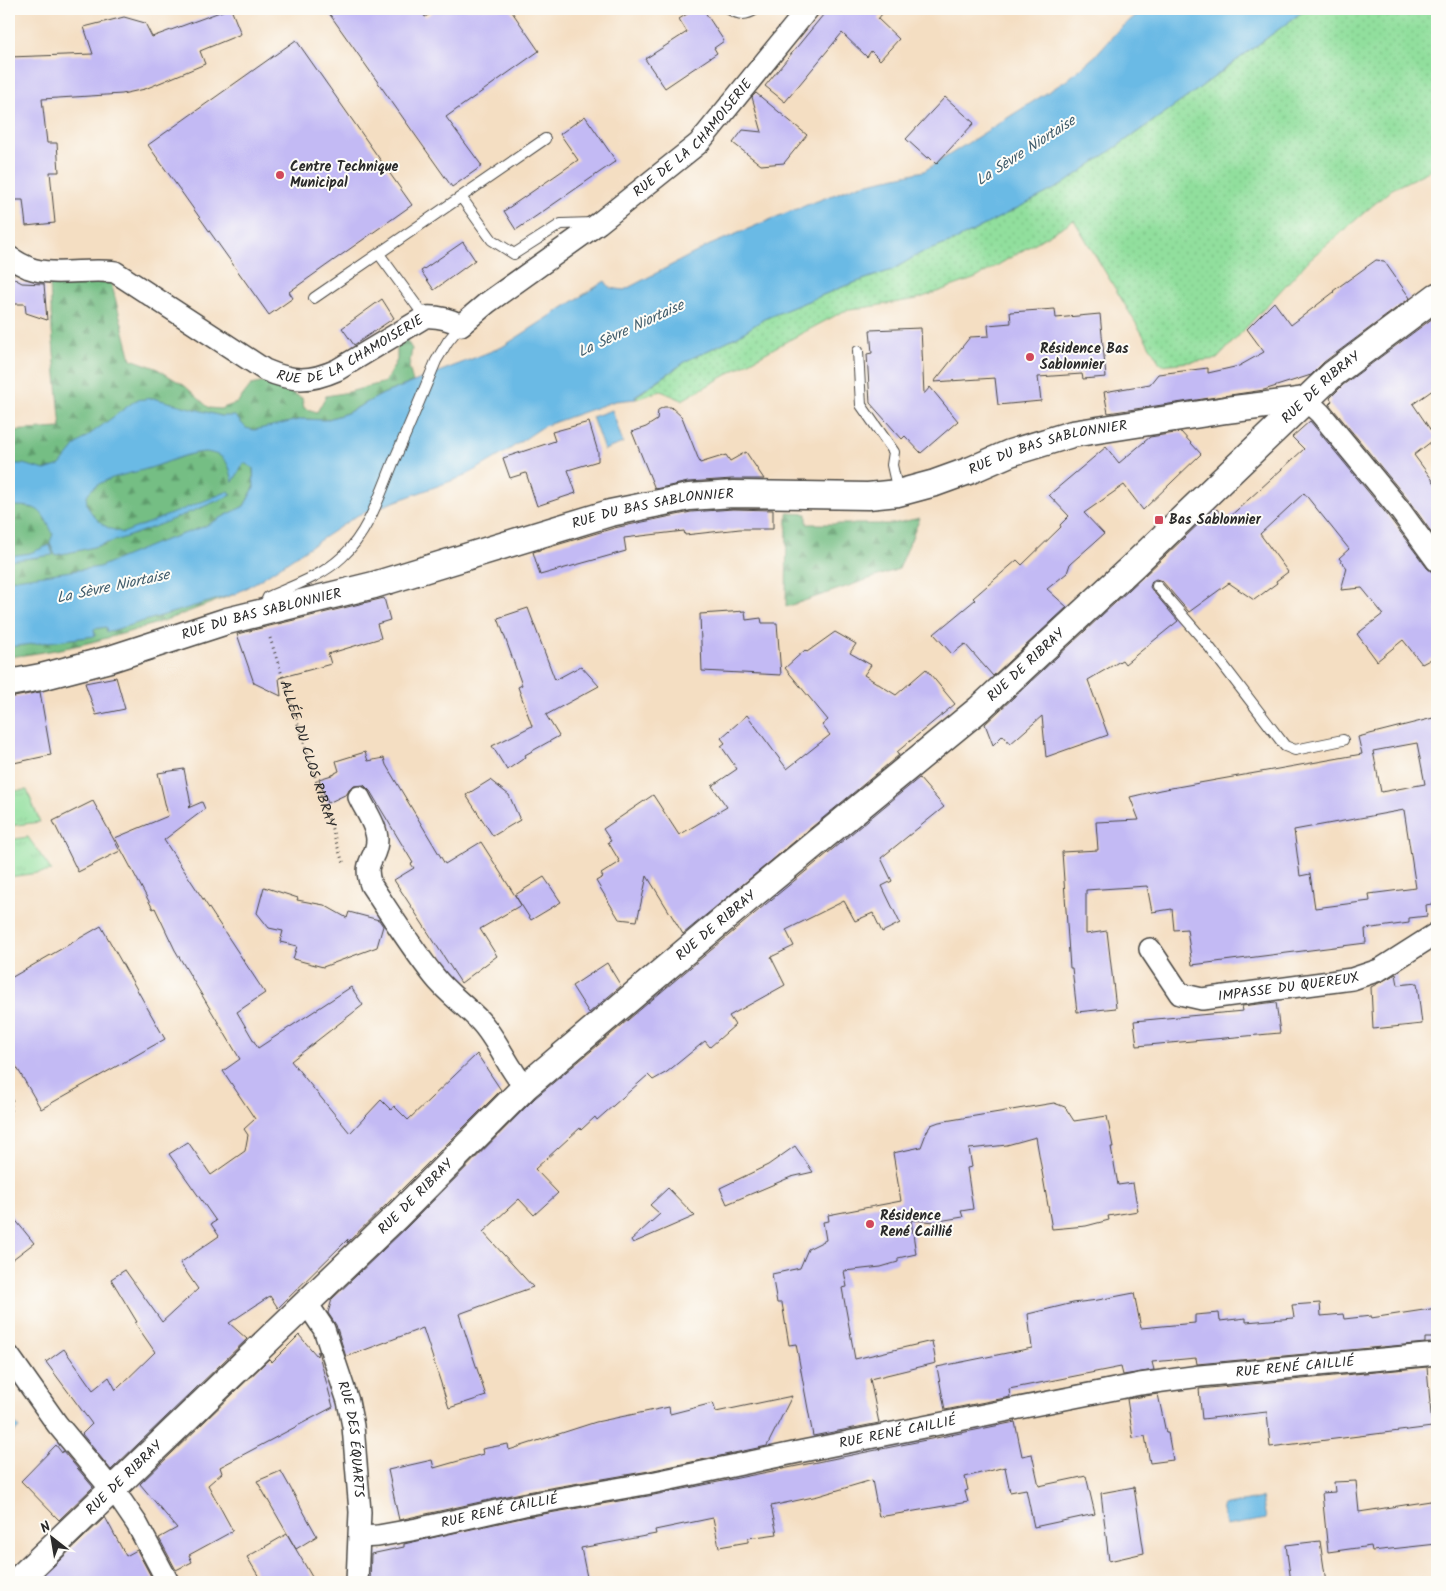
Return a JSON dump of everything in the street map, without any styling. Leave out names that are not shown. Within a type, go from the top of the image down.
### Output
[{"type":"street","name":"RUE DE LA CHAMOISERIE","points":[[9,257],[30,268],[40,270],[105,270],[116,272],[265,370],[279,376],[308,380],[337,370],[425,317],[443,318],[461,325],[487,303],[599,223],[699,143],[808,9]]},
{"type":"street","name":"RUE DE RIBRAY","points":[[16,1582],[305,1305],[525,1087],[742,904],[979,709],[1139,566],[1306,400],[1348,362],[1437,296]]},
{"type":"street","name":"RUE DU BAS SABLONNIER","points":[[9,684],[110,659],[189,632],[374,585],[610,513],[648,504],[689,497],[733,494],[868,496],[898,493],[935,484],[1010,453],[1072,434],[1226,410],[1306,400]]},
{"type":"street","points":[[1306,400],[1320,413],[1399,509],[1437,561]]},
{"type":"street","points":[[359,797],[376,833],[375,851],[369,860],[367,868],[370,885],[434,975],[449,993],[480,1021],[492,1036],[525,1087]]},
{"type":"street","name":"IMPASSE DU QUEREUX","points":[[1150,949],[1180,994],[1202,999],[1352,979],[1379,970],[1437,932]]},
{"type":"street","name":"RUE DES ÉQUARTS","points":[[305,1305],[324,1329],[348,1401],[353,1426],[360,1512],[357,1582]]},
{"type":"street","name":"RUE RENÉ CAILLIÉ","points":[[360,1537],[378,1536],[417,1529],[524,1505],[652,1483],[826,1446],[1140,1384],[1200,1376],[1437,1354]]},
{"type":"street","points":[[9,1356],[57,1424],[112,1490],[137,1524],[168,1582]]},
{"type":"lane","points":[[729,9],[738,15],[746,14],[756,9]]},
{"type":"lane","points":[[314,298],[545,139]]},
{"type":"lane","points":[[461,197],[492,240],[514,254],[561,224],[599,223]]},
{"type":"lane","points":[[379,254],[425,317]]},
{"type":"lane","points":[[262,613],[268,597],[321,572],[342,557],[357,540],[375,507],[436,361],[448,341],[461,325]]},
{"type":"lane","points":[[858,351],[861,405],[894,452],[892,465],[898,493]]},
{"type":"lane","points":[[1157,586],[1207,644],[1285,746],[1295,750],[1343,740]]},
{"type":"path","name":"ALLÉE DU CLOS RIBRAY","points":[[262,613],[286,682],[342,860],[355,874],[370,885]]},
{"type":"path","points":[[9,1080],[12,1098],[9,1120]]},
{"type":"green space","points":[[1306,9],[1437,9],[1437,167],[1392,189],[1311,258],[1217,359],[1161,365],[1074,220],[976,278],[917,299],[844,311],[682,400],[661,391],[636,399],[635,397],[688,360],[738,336],[764,319],[845,286],[892,270],[921,253],[952,242],[1062,185],[1186,98]]},
{"type":"green space","points":[[111,282],[131,359],[156,368],[185,386],[209,408],[220,409],[237,403],[251,385],[269,381],[302,398],[304,408],[317,412],[326,396],[385,382],[397,360],[397,344],[406,339],[412,349],[409,367],[413,382],[383,394],[347,413],[325,420],[303,419],[253,468],[254,488],[244,506],[221,519],[235,594],[123,634],[71,647],[9,657],[9,431],[61,428],[52,331],[50,284]]},
{"type":"green space","points":[[787,513],[807,514],[807,524],[892,524],[920,518],[899,569],[786,607]]},
{"type":"green space","points":[[27,790],[40,822],[9,826],[9,791]]},
{"type":"green space","points":[[28,837],[52,871],[9,877],[9,840]]},
{"type":"water","name":"La Sèvre Niortaise","points":[[1144,9],[1306,9],[1186,98],[1062,185],[952,242],[921,253],[892,270],[845,286],[764,319],[738,336],[688,360],[635,396],[636,399],[615,401],[544,426],[501,455],[465,476],[358,515],[235,594],[107,632],[106,627],[94,629],[95,636],[9,647],[9,580],[99,567],[157,543],[203,527],[244,506],[254,488],[253,468],[244,463],[233,482],[226,461],[220,456],[206,452],[191,454],[112,478],[92,489],[88,494],[87,504],[92,514],[101,523],[123,533],[229,491],[232,495],[123,538],[78,551],[55,555],[50,542],[53,534],[41,513],[33,508],[9,506],[9,464],[23,464],[45,470],[60,465],[77,444],[136,400],[153,398],[221,416],[235,416],[246,428],[254,430],[303,419],[325,420],[347,413],[383,394],[502,347],[605,281],[610,288],[624,290],[710,245],[786,213],[859,185],[924,171],[1067,80],[1095,56],[1119,29]]},
{"type":"water","points":[[612,410],[623,443],[604,450],[592,417]]},
{"type":"water","points":[[50,545],[53,555],[9,561],[9,556],[30,553]]},
{"type":"water","points":[[9,1417],[19,1428],[9,1437]]},
{"type":"water","points":[[1262,1498],[1266,1519],[1226,1526],[1222,1506]]},
{"type":"building","points":[[231,9],[241,34],[200,51],[205,64],[145,89],[122,94],[42,99],[47,143],[57,143],[59,172],[50,172],[55,223],[26,226],[23,200],[9,200],[9,57],[93,54],[84,27],[124,17],[145,23],[152,37]]},
{"type":"building","points":[[326,9],[420,9],[425,17],[438,9],[510,9],[539,51],[446,117],[482,166],[452,187]]},
{"type":"building","points":[[695,9],[703,9],[724,41],[714,48],[717,53],[665,88],[645,59],[687,32],[679,19]]},
{"type":"building","points":[[828,9],[886,9],[878,19],[899,39],[880,60],[871,51],[867,57],[842,33],[785,102],[765,86]]},
{"type":"building","name":"Centre Technique Municipal","points":[[296,40],[412,205],[289,292],[293,298],[269,315],[148,145]]},
{"type":"building","points":[[756,93],[807,135],[784,163],[761,165],[733,143],[743,130],[762,132],[752,97]]},
{"type":"building","points":[[945,97],[974,123],[936,164],[906,139]]},
{"type":"building","points":[[585,116],[616,161],[516,230],[504,211],[578,160],[560,134]]},
{"type":"building","points":[[463,242],[475,260],[434,290],[421,271]]},
{"type":"building","points":[[1376,260],[1384,261],[1410,298],[1324,362],[1311,375],[1264,390],[1108,413],[1104,392],[1150,384],[1158,374],[1208,368],[1208,373],[1239,366],[1264,352],[1247,329],[1274,302],[1291,325]]},
{"type":"building","points":[[9,276],[22,283],[44,284],[47,320],[26,313],[25,304],[9,304]]},
{"type":"building","points":[[382,299],[394,318],[354,345],[342,328]]},
{"type":"building","name":"Résidence Bas Sablonnier","points":[[1055,309],[1056,318],[1100,314],[1106,377],[1083,379],[1082,374],[1038,377],[1041,401],[998,405],[995,378],[934,382],[970,337],[989,336],[988,325],[1011,323],[1010,312]]},
{"type":"building","points":[[1437,315],[1437,387],[1413,404],[1436,438],[1414,455],[1437,486],[1437,540],[1409,501],[1329,404],[1332,401],[1330,398],[1343,385]]},
{"type":"building","points":[[921,328],[924,394],[930,387],[958,421],[921,453],[905,436],[902,439],[870,403],[867,354],[872,353],[870,330]]},
{"type":"building","points":[[664,407],[671,407],[682,417],[700,463],[726,455],[730,461],[746,452],[764,479],[688,482],[655,489],[632,432],[646,427],[657,420],[658,410]]},
{"type":"building","points":[[1310,421],[1389,517],[1427,568],[1437,573],[1437,656],[1422,664],[1403,640],[1377,661],[1357,634],[1383,614],[1362,588],[1341,590],[1347,568],[1339,558],[1349,549],[1304,493],[1260,534],[1288,572],[1254,600],[1229,583],[1189,612],[1162,581],[1156,579],[1152,581],[1150,587],[1178,621],[1125,664],[1122,660],[1088,680],[1108,735],[1046,757],[1042,716],[1010,744],[1003,735],[993,745],[985,724],[1206,517],[1208,518],[1217,509],[1226,520],[1304,449],[1292,437]]},
{"type":"building","points":[[589,422],[598,452],[598,461],[568,470],[576,493],[537,506],[526,473],[510,478],[503,458],[555,441],[552,432]]},
{"type":"building","points":[[1181,432],[1201,454],[1143,510],[1124,485],[1084,513],[1104,534],[1070,564],[1067,573],[1047,589],[1067,607],[993,676],[965,644],[952,654],[934,634],[975,600],[973,598],[1017,560],[1022,565],[1061,527],[1060,525],[1069,516],[1049,495],[1106,447],[1119,463],[1150,437]]},
{"type":"building","points":[[733,509],[773,510],[773,529],[740,529],[685,535],[684,531],[624,538],[626,551],[540,575],[533,552],[614,528],[691,512]]},
{"type":"building","points":[[384,598],[390,620],[377,624],[381,638],[328,654],[331,664],[279,678],[281,696],[254,683],[237,634]]},
{"type":"building","points":[[528,608],[555,680],[581,666],[599,686],[546,715],[559,736],[525,755],[526,757],[507,770],[492,746],[532,726],[518,687],[522,685],[498,618]]},
{"type":"building","points":[[745,611],[746,620],[761,618],[762,623],[777,623],[781,675],[702,671],[700,614]]},
{"type":"building","points":[[835,632],[856,644],[850,653],[871,665],[864,675],[896,695],[926,669],[955,704],[897,752],[899,755],[683,934],[647,876],[637,921],[619,919],[596,881],[603,877],[601,874],[620,862],[608,842],[611,841],[603,829],[653,795],[679,835],[727,807],[712,786],[737,769],[721,746],[725,743],[721,738],[747,715],[787,769],[830,735],[822,725],[828,720],[785,668],[805,650],[807,652]]},
{"type":"building","points":[[116,677],[125,709],[96,715],[85,683]]},
{"type":"building","points":[[40,692],[51,755],[9,764],[9,698]]},
{"type":"building","points":[[1437,717],[1437,903],[1426,905],[1427,916],[1409,918],[1409,923],[1365,929],[1366,943],[1192,965],[1187,929],[1174,930],[1172,909],[1152,912],[1147,886],[1086,890],[1086,934],[1107,931],[1116,1008],[1077,1012],[1072,968],[1070,968],[1062,852],[1098,850],[1096,822],[1139,820],[1130,797],[1362,754],[1358,737]],"holes":[[[1417,743],[1425,784],[1381,792],[1373,751]],[[1404,810],[1416,888],[1369,894],[1370,901],[1315,908],[1310,874],[1300,876],[1294,830]]]},
{"type":"building","points":[[365,752],[368,761],[384,758],[386,765],[445,864],[481,842],[521,905],[480,929],[497,956],[461,983],[394,880],[414,868],[411,864],[413,863],[370,791],[364,785],[354,786],[347,794],[328,803],[323,791],[319,779],[339,771],[336,761]]},
{"type":"building","points":[[184,769],[191,805],[188,808],[202,802],[205,809],[164,840],[265,993],[237,1012],[258,1048],[351,987],[363,1005],[291,1061],[350,1133],[381,1100],[391,1110],[394,1106],[408,1120],[477,1054],[501,1090],[386,1205],[347,1243],[348,1239],[278,1308],[270,1296],[229,1323],[247,1339],[111,1470],[82,1434],[92,1424],[46,1362],[64,1349],[93,1390],[109,1377],[116,1390],[155,1352],[135,1323],[137,1322],[111,1279],[125,1270],[162,1322],[198,1289],[180,1263],[219,1236],[211,1224],[216,1221],[169,1154],[188,1142],[211,1175],[245,1151],[248,1135],[244,1129],[255,1119],[223,1071],[240,1059],[175,950],[155,908],[153,909],[115,838],[168,816],[158,773]]},
{"type":"building","points":[[919,778],[944,807],[881,858],[892,881],[882,886],[900,923],[882,932],[873,913],[855,921],[844,901],[786,930],[794,946],[771,957],[785,985],[729,1016],[735,1025],[710,1047],[705,1041],[667,1072],[653,1080],[648,1075],[597,1120],[595,1117],[581,1130],[580,1128],[535,1169],[558,1193],[534,1215],[519,1199],[483,1232],[533,1287],[459,1314],[486,1396],[449,1408],[423,1328],[346,1357],[336,1325],[328,1313],[332,1299],[407,1227],[535,1098]]},
{"type":"building","points":[[490,780],[509,795],[520,820],[493,836],[466,795]]},
{"type":"building","points":[[93,801],[120,851],[78,872],[53,821]]},
{"type":"building","points":[[544,877],[561,902],[531,920],[515,895]]},
{"type":"building","points":[[264,887],[298,898],[297,900],[324,905],[347,918],[349,912],[379,920],[383,926],[377,947],[323,967],[293,959],[297,946],[280,942],[283,931],[269,928],[257,913]]},
{"type":"building","points":[[101,926],[165,1039],[41,1109],[9,1054],[9,979]]},
{"type":"building","points":[[607,963],[621,986],[589,1013],[572,986]]},
{"type":"building","points":[[1396,974],[1398,985],[1417,983],[1422,1024],[1373,1029],[1371,987]]},
{"type":"building","points":[[1276,1002],[1280,1033],[1137,1046],[1134,1021],[1243,1011],[1242,1006]]},
{"type":"building","name":"Résidence René Caillié","points":[[1054,1103],[1065,1107],[1074,1121],[1107,1116],[1118,1185],[1133,1183],[1138,1211],[1108,1216],[1109,1220],[1086,1226],[1052,1229],[1036,1137],[1007,1145],[969,1149],[972,1167],[967,1168],[973,1209],[961,1211],[963,1217],[936,1222],[911,1220],[916,1254],[898,1258],[898,1262],[881,1267],[844,1271],[847,1287],[842,1288],[855,1359],[932,1341],[936,1363],[870,1379],[879,1423],[813,1436],[796,1344],[789,1345],[782,1303],[777,1303],[772,1274],[800,1268],[808,1249],[826,1240],[823,1222],[829,1221],[828,1215],[901,1201],[893,1153],[921,1147],[931,1125],[939,1122]]},
{"type":"building","points":[[795,1146],[813,1172],[791,1177],[727,1204],[720,1188],[768,1165]]},
{"type":"building","points":[[668,1188],[695,1216],[633,1243],[631,1240],[660,1214],[650,1205]]},
{"type":"building","points":[[9,1212],[34,1243],[9,1262]]},
{"type":"building","points":[[1134,1293],[1141,1328],[1195,1323],[1195,1315],[1219,1313],[1220,1321],[1246,1318],[1246,1322],[1294,1318],[1292,1305],[1320,1303],[1321,1316],[1343,1314],[1344,1319],[1371,1316],[1371,1318],[1437,1308],[1437,1338],[1425,1338],[1425,1343],[1197,1364],[1196,1358],[1152,1362],[1154,1370],[1123,1375],[1121,1367],[1009,1389],[1010,1397],[945,1410],[937,1367],[1032,1348],[1028,1314],[1073,1303]]},
{"type":"building","points":[[299,1335],[317,1356],[318,1351],[333,1407],[220,1467],[222,1473],[208,1485],[233,1531],[189,1555],[192,1562],[176,1570],[159,1538],[177,1528],[140,1484],[269,1359],[272,1362]]},
{"type":"building","points":[[1427,1367],[1432,1427],[1270,1447],[1267,1412],[1202,1419],[1199,1389]]},
{"type":"building","points":[[1158,1394],[1173,1460],[1150,1463],[1145,1436],[1133,1438],[1127,1399]]},
{"type":"building","points":[[792,1396],[767,1446],[649,1471],[521,1493],[399,1520],[388,1470],[432,1460],[434,1468],[483,1454],[482,1449],[508,1444],[509,1450],[596,1422],[669,1407],[670,1414],[713,1403],[716,1412]]},
{"type":"building","points":[[1015,1422],[1022,1456],[1032,1454],[1039,1486],[1086,1476],[1095,1514],[1034,1527],[1026,1489],[1010,1492],[1005,1467],[965,1477],[968,1490],[965,1491],[968,1502],[879,1517],[872,1480],[818,1496],[771,1506],[777,1534],[748,1538],[748,1542],[719,1547],[713,1518],[655,1530],[656,1534],[581,1548],[588,1582],[370,1582],[371,1554],[404,1547],[404,1544],[526,1517],[654,1495]]},
{"type":"building","points":[[56,1445],[93,1487],[59,1520],[21,1481]]},
{"type":"building","points":[[281,1471],[317,1536],[296,1549],[257,1481]]},
{"type":"building","points":[[1356,1481],[1359,1512],[1437,1500],[1437,1544],[1372,1551],[1371,1546],[1328,1552],[1322,1493],[1335,1492],[1334,1482]]},
{"type":"building","points":[[1134,1487],[1144,1553],[1109,1561],[1101,1493]]},
{"type":"building","points":[[105,1517],[126,1556],[137,1550],[154,1582],[37,1582]]},
{"type":"building","points":[[287,1534],[315,1582],[262,1582],[247,1557]]},
{"type":"building","points":[[1320,1541],[1326,1582],[1291,1582],[1286,1545]]},
{"type":"place","name":"Centre Technique Municipal","points":[[280,175]]},
{"type":"place","name":"Résidence Bas Sablonnier","points":[[1030,357]]},
{"type":"place","name":"Bas Sablonnier","points":[[1159,520]]},
{"type":"place","name":"Résidence René Caillié","points":[[870,1224]]}]
